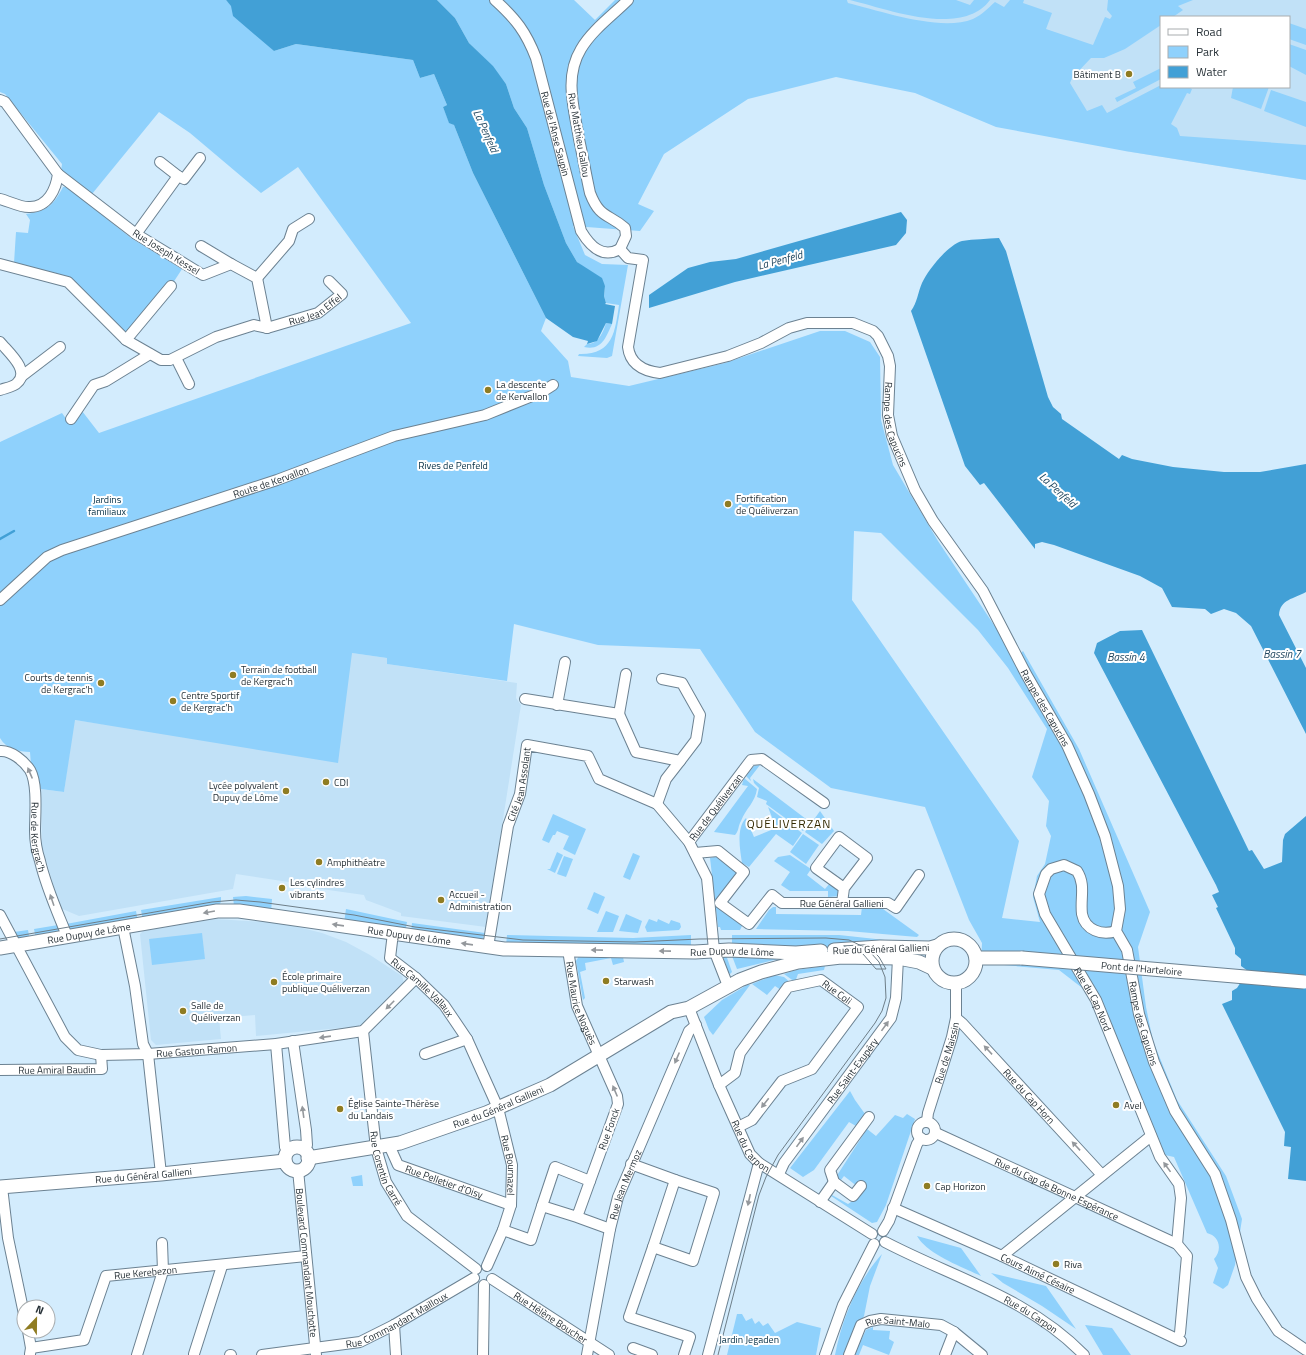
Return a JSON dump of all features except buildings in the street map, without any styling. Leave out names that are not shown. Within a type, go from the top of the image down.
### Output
[{"type":"main road","name":"Rue Dupuy de Lôme","points":[[0,948],[217,911],[239,911],[488,947],[695,952],[714,950],[796,953],[821,951]]},
{"type":"main road","points":[[950,939],[964,941],[970,946],[976,958],[974,970],[971,975],[962,982],[956,984],[941,980],[932,968],[932,956],[937,946],[950,939]]},
{"type":"main road","name":"Rue du Général Gallieni","points":[[671,1012],[676,1006],[753,967],[810,956],[821,951],[846,949],[930,948],[937,946]]},
{"type":"main road","name":"Rue du Général Gallieni","points":[[1,1187],[161,1174],[286,1156],[294,1147],[306,1154],[376,1148],[400,1143],[498,1108],[550,1085],[671,1012],[689,1008],[726,982],[798,962],[842,957],[898,958],[919,962],[932,968]]},
{"type":"main road","name":"Pont de l'Harteloire","points":[[976,958],[1022,958],[1306,982]]},
{"type":"main road","points":[[286,1156],[290,1168],[298,1170],[305,1166],[306,1154]]},
{"type":"street","name":"Rue de l'Anse Saupin","points":[[495,0],[519,24],[527,36],[536,58],[581,231],[589,243],[598,251],[611,253],[620,249]]},
{"type":"street","name":"Rue Matthieu Gallou","points":[[620,249],[626,236],[625,228],[600,211],[594,204],[590,193],[572,99],[571,83],[575,60],[588,39],[628,0]]},
{"type":"street","name":"Rue Joseph Kessel","points":[[0,100],[5,102],[58,174],[136,234],[203,275],[231,264]]},
{"type":"street","points":[[160,162],[184,179],[200,158]]},
{"type":"street","points":[[0,191],[5,200],[29,208],[43,203],[56,188],[58,174]]},
{"type":"street","points":[[136,234],[178,176]]},
{"type":"street","points":[[257,278],[289,241],[293,229],[309,219]]},
{"type":"street","points":[[201,246],[257,278]]},
{"type":"street","name":"Rampe des Capucins","points":[[620,249],[628,258],[643,260],[628,347],[631,359],[644,369],[660,373],[728,356],[761,343],[789,328],[807,323],[853,323],[868,329],[878,336],[884,345],[889,361],[888,415],[892,436],[915,490],[933,521],[983,591],[1026,674],[1067,745],[1089,794],[1104,836],[1118,886],[1120,908],[1116,931],[1126,950],[1139,1014],[1154,1062],[1175,1110],[1215,1174],[1231,1220],[1246,1277],[1261,1306],[1278,1331],[1306,1350]]},
{"type":"street","points":[[0,264],[68,282],[126,340],[161,360],[176,358],[216,337],[254,325],[267,328],[257,278]]},
{"type":"street","name":"Rue Jean Effel","points":[[267,328],[318,313],[342,294],[329,281]]},
{"type":"street","points":[[126,340],[171,286]]},
{"type":"street","points":[[0,342],[22,369],[22,376]]},
{"type":"street","points":[[0,390],[17,384],[22,376],[60,347]]},
{"type":"street","points":[[71,419],[94,385],[106,381],[150,354]]},
{"type":"street","points":[[176,358],[189,384]]},
{"type":"street","name":"Route de Kervallon","points":[[0,600],[47,557],[62,550],[277,480],[394,436],[486,415],[542,392],[553,385]]},
{"type":"street","points":[[557,705],[565,662]]},
{"type":"street","points":[[626,674],[619,714],[636,752],[680,761]]},
{"type":"street","points":[[662,679],[682,683],[700,715],[696,740],[666,778],[657,804],[689,842]]},
{"type":"street","points":[[525,699],[619,714]]},
{"type":"street","name":"Cité Jean Assolant","points":[[488,947],[508,826],[520,794],[528,745],[588,756],[599,779],[657,804]]},
{"type":"street","name":"Rue de Kergrac'h","points":[[0,751],[14,755],[31,771],[36,796],[35,833],[40,861],[53,905],[67,936]]},
{"type":"street","name":"Rue de Quéliverzan","points":[[726,982],[714,950],[707,878],[689,842],[751,760],[762,759],[824,803]]},
{"type":"street","points":[[842,903],[844,888],[867,858],[839,837],[816,868],[844,888]]},
{"type":"street","name":"Rue Général Gallieni","points":[[694,853],[718,851],[744,872],[720,903],[749,924],[772,895],[782,903],[888,903],[896,908],[919,875]]},
{"type":"street","name":"Rue du Cap Nord","points":[[1116,931],[1108,934],[1094,931],[1086,923],[1083,915],[1083,884],[1077,871],[1064,865],[1057,866],[1046,874],[1039,894],[1045,914],[1096,1000],[1164,1165],[1179,1184],[1181,1198],[1177,1244]]},
{"type":"street","name":"Rue Gaston Ramon","points":[[0,915],[64,1037],[78,1050],[101,1055],[148,1054],[276,1044],[363,1031]]},
{"type":"street","points":[[124,927],[135,986],[142,1044],[148,1054],[161,1174]]},
{"type":"street","name":"Rue Camille Vallaux","points":[[393,933],[390,958],[416,978],[444,1005],[467,1039],[498,1108]]},
{"type":"street","name":"Rue Maurice Noguès","points":[[568,950],[577,1006],[598,1055]]},
{"type":"street","name":"Rue Saint-Exupéry","points":[[779,1174],[784,1163],[891,1018],[896,998],[898,958]]},
{"type":"street","points":[[363,1031],[416,978]]},
{"type":"street","name":"Rue Coli","points":[[719,1085],[735,1073],[740,1053],[788,987],[821,980],[858,1007],[812,1069],[782,1081],[752,1120],[738,1127]]},
{"type":"street","name":"Rue de Maissin","points":[[926,1121],[952,1037],[956,1018],[956,984]]},
{"type":"street","name":"Rue du Carpon","points":[[689,1008],[719,1085],[750,1154],[759,1163],[779,1174],[820,1202],[872,1234]]},
{"type":"street","name":"Rue du Cap Horn","points":[[956,1018],[962,1022],[1102,1175]]},
{"type":"street","name":"Rue Jean Mermoz","points":[[587,1355],[610,1229],[618,1197],[689,1031],[696,1025]]},
{"type":"street","name":"Rue Corentin Carré","points":[[363,1031],[376,1148],[386,1182],[407,1216],[475,1273]]},
{"type":"street","points":[[425,1054],[467,1039]]},
{"type":"street","points":[[293,1041],[306,1130],[306,1154]]},
{"type":"street","points":[[276,1044],[286,1156]]},
{"type":"street","name":"Rue Amiral Baudin","points":[[0,1070],[102,1068],[101,1055]]},
{"type":"street","name":"Rue Fonck","points":[[577,1217],[618,1104],[617,1096],[598,1055]]},
{"type":"street","name":"Rue Bournazel","points":[[487,1266],[503,1230],[511,1205],[512,1164],[498,1108]]},
{"type":"street","points":[[861,1186],[853,1196],[834,1182],[830,1170],[869,1117]]},
{"type":"street","points":[[926,1121],[933,1124],[936,1133],[930,1140],[921,1138],[917,1133],[918,1127],[926,1121]]},
{"type":"street","name":"Rue du Cap de Bonne Espérance","points":[[936,1133],[1076,1196],[1177,1244]]},
{"type":"street","points":[[1002,1256],[1151,1136]]},
{"type":"street","points":[[883,1231],[917,1144],[921,1138]]},
{"type":"street","name":"Rue Pelletier d'Oisy","points":[[389,1145],[398,1165],[511,1205]]},
{"type":"street","points":[[708,1355],[759,1163]]},
{"type":"street","points":[[632,1164],[714,1193],[693,1261],[653,1247]]},
{"type":"street","points":[[503,1230],[530,1240],[555,1167],[590,1181]]},
{"type":"street","name":"Boulevard Commandant Mouchotte","points":[[298,1170],[315,1352]]},
{"type":"street","points":[[675,1180],[629,1317],[690,1337],[684,1355]]},
{"type":"street","points":[[820,1202],[834,1182]]},
{"type":"street","points":[[1,1187],[3,1222],[21,1299]]},
{"type":"street","points":[[542,1206],[610,1229]]},
{"type":"street","name":"Cours Aimé Césaire","points":[[893,1208],[1181,1337],[1187,1256],[1177,1244]]},
{"type":"street","points":[[874,1244],[871,1238],[872,1234],[876,1230],[883,1231]]},
{"type":"street","points":[[874,1244],[880,1245],[885,1242],[886,1235],[883,1231]]},
{"type":"street","name":"Rue du Carpon","points":[[885,1242],[1029,1310],[1063,1334],[1084,1355]]},
{"type":"street","points":[[137,1355],[163,1271],[162,1244]]},
{"type":"street","points":[[825,1355],[833,1328],[874,1244]]},
{"type":"street","name":"Rue Kerebezon","points":[[31,1352],[84,1340],[106,1276],[222,1266],[306,1256]]},
{"type":"street","points":[[194,1354],[222,1266]]},
{"type":"street","points":[[484,1355],[488,1282],[493,1274],[491,1269],[487,1266],[479,1266],[475,1273],[478,1284],[488,1282]]},
{"type":"street","name":"Rue Commandant Mailloux","points":[[262,1355],[315,1352],[360,1342],[394,1325],[475,1273]]},
{"type":"street","name":"Rue Hélène Boucher","points":[[488,1282],[609,1355]]},
{"type":"street","name":"Rue Saint-Malo","points":[[849,1355],[862,1325],[870,1321],[881,1319],[941,1325],[954,1332],[982,1355]]},
{"type":"street","points":[[394,1325],[396,1355]]},
{"type":"street","points":[[945,1355],[954,1332]]},
{"type":"street","points":[[29,1339],[31,1352]]},
{"type":"street","points":[[633,1348],[652,1355]]},
{"type":"shaded area","points":[[847,0],[1306,0],[1306,180],[1125,151],[848,3]]},
{"type":"shaded area","name":"Lycée polyvalent Dupuy de Lôme","points":[[352,653],[387,658],[387,664],[517,683],[516,698],[521,705],[486,927],[401,916],[401,913],[366,900],[364,895],[307,887],[307,881],[296,880],[295,883],[236,874],[233,889],[79,916],[60,908],[42,846],[41,789],[64,792],[74,720],[109,725]]},
{"type":"shaded area","name":"École primaire publique Quéliverzan","points":[[215,919],[282,923],[322,933],[346,942],[370,955],[402,976],[404,983],[361,1026],[256,1036],[255,1015],[219,1018],[221,1039],[156,1045],[151,1040],[140,934],[143,931]]},
{"type":"green space","name":"Rives de Penfeld","points":[[0,0],[226,0],[274,51],[296,44],[413,60],[420,78],[434,74],[447,105],[443,107],[449,122],[454,125],[473,173],[546,318],[541,331],[568,361],[571,377],[629,386],[725,363],[820,331],[845,331],[870,342],[880,357],[881,420],[893,465],[938,541],[1016,658],[1023,651],[1079,749],[1150,912],[1138,947],[1146,1007],[1153,1041],[1177,1100],[1226,1176],[1242,1219],[1235,1265],[1228,1285],[1223,1289],[1213,1283],[1218,1268],[1214,1259],[1217,1255],[1219,1247],[1217,1240],[1207,1233],[1174,1157],[1165,1155],[1103,1004],[1059,970],[981,963],[982,943],[969,920],[925,807],[831,788],[755,732],[700,649],[598,645],[514,624],[507,681],[387,664],[387,658],[352,653],[338,763],[75,720],[64,792],[41,789],[36,773],[31,765],[30,752],[13,749],[6,745],[0,738],[0,442],[62,413],[67,420],[82,411],[99,433],[411,323],[298,167],[261,193],[190,133],[159,112],[92,194],[61,171],[62,164],[5,94],[0,92]],"holes":[[[854,531],[881,533],[978,630],[1008,668],[1047,729],[1032,777],[1049,801],[1046,826],[1051,836],[1045,864],[1037,876],[1033,897],[1040,922],[1002,918],[1019,841],[852,600]]]},
{"type":"green space","points":[[437,0],[574,0],[595,20],[615,0],[847,0],[848,3],[893,15],[928,22],[944,23],[973,19],[995,2],[1004,7],[1010,0],[1024,0],[1023,3],[1052,13],[1046,29],[1093,45],[1105,17],[1110,19],[1112,16],[1107,10],[1108,0],[1193,0],[1178,6],[1183,10],[1174,16],[1160,16],[1160,26],[1125,49],[1104,58],[1091,58],[1072,78],[1070,83],[1087,111],[1102,105],[1107,113],[1160,86],[1160,88],[1190,88],[1192,89],[1190,94],[1187,93],[1171,124],[1177,128],[1180,136],[1306,145],[1306,180],[1125,151],[996,127],[915,93],[836,77],[748,99],[664,154],[638,204],[654,211],[640,231],[573,226],[585,255],[602,264],[628,265],[612,356],[607,358],[578,356],[579,354],[599,351],[606,346],[614,333],[619,305],[606,303],[604,296],[605,286],[595,274],[577,262],[566,243],[544,185],[527,128],[514,108],[506,84],[492,66],[469,43],[455,18]]},
{"type":"green space","points":[[850,0],[956,0],[970,5],[974,0],[990,0],[977,11],[962,17],[943,19],[923,18],[903,14]]},
{"type":"green space","points":[[1290,23],[1306,29],[1306,45],[1290,39]]},
{"type":"green space","points":[[1290,44],[1306,50],[1306,75],[1290,67]]},
{"type":"green space","points":[[1160,68],[1160,80],[1117,102],[1115,98],[1136,88],[1133,82]]},
{"type":"green space","points":[[1233,88],[1269,88],[1261,109],[1231,98]]},
{"type":"green space","points":[[1271,90],[1306,102],[1306,127],[1264,111]]},
{"type":"green space","points":[[63,187],[67,187],[131,238],[182,269],[171,286],[127,336],[91,298],[40,270],[14,263],[16,232],[28,233],[30,220],[26,214],[39,211],[49,206],[56,199]]},
{"type":"green space","points":[[606,323],[612,324],[608,334],[602,342],[595,347],[584,347],[587,344],[591,344],[597,340],[602,334]]},
{"type":"green space","points":[[760,765],[750,778],[751,781],[746,776],[754,766]]},
{"type":"green space","points":[[744,778],[757,789],[754,798],[743,816],[737,832],[735,835],[714,832],[748,786],[742,785]]},
{"type":"green space","points":[[753,779],[810,822],[803,831],[766,804],[767,801],[757,797],[759,788],[754,783]]},
{"type":"green space","points":[[768,807],[802,833],[793,846],[776,834],[749,867],[742,863],[740,852],[741,827],[746,818],[754,837],[776,828]]},
{"type":"green space","points":[[820,811],[834,831],[822,844],[805,832]]},
{"type":"green space","points":[[553,814],[586,829],[575,855],[563,849],[569,836],[557,831],[549,843],[542,840]]},
{"type":"green space","points":[[803,834],[819,845],[806,864],[790,852]]},
{"type":"green space","points":[[557,852],[563,855],[555,873],[547,869],[550,869]]},
{"type":"green space","points":[[633,853],[640,856],[630,880],[623,877]]},
{"type":"green space","points":[[790,855],[811,869],[807,875],[825,889],[830,883],[839,890],[840,896],[828,897],[828,891],[790,891],[781,885],[790,872],[774,861],[778,857]]},
{"type":"green space","points":[[564,856],[573,859],[566,877],[557,874]]},
{"type":"green space","points":[[718,856],[740,874],[716,904],[743,924],[740,930],[721,930],[720,927],[718,927],[710,858]]},
{"type":"green space","points":[[594,892],[605,897],[598,914],[587,909]]},
{"type":"green space","points":[[246,896],[272,899],[271,913],[234,906],[233,897]]},
{"type":"green space","points":[[221,897],[221,902],[216,908],[143,921],[141,910]]},
{"type":"green space","points":[[776,907],[776,914],[861,915],[862,907],[883,909],[919,935],[917,937],[848,931],[756,929],[769,910]]},
{"type":"green space","points":[[346,909],[407,922],[405,933],[344,923]]},
{"type":"green space","points":[[136,911],[138,922],[70,931],[66,924]]},
{"type":"green space","points":[[606,911],[619,916],[613,932],[597,932]]},
{"type":"green space","points":[[626,914],[642,921],[638,933],[619,931]]},
{"type":"green space","points":[[649,919],[657,922],[658,919],[669,924],[671,920],[680,923],[681,927],[679,930],[647,932],[645,927]]},
{"type":"green space","points":[[412,923],[485,933],[482,940],[411,933]]},
{"type":"green space","points":[[58,925],[60,931],[36,940],[34,929]]},
{"type":"green space","points":[[28,930],[30,941],[20,942],[14,932]]},
{"type":"green space","points":[[202,933],[205,959],[152,965],[149,939]]},
{"type":"green space","points":[[507,935],[633,938],[691,935],[691,949],[506,946]]},
{"type":"green space","points":[[732,935],[839,935],[885,940],[884,945],[805,950],[732,944]]},
{"type":"green space","points":[[726,955],[732,972],[730,974],[723,956]]},
{"type":"green space","points":[[579,956],[623,957],[624,962],[613,965],[611,958],[585,963],[586,970],[580,972],[585,998],[583,1000],[576,961]]},
{"type":"green space","points":[[732,956],[782,958],[737,969]]},
{"type":"green space","points":[[825,966],[824,970],[798,974],[795,982],[784,974],[796,970]]},
{"type":"green space","points":[[774,975],[784,977],[792,984],[781,990],[775,986],[767,995],[752,984]]},
{"type":"green space","points":[[747,985],[750,985],[713,1035],[709,1030],[704,1017],[722,1000]]},
{"type":"green space","points":[[850,1091],[865,1114],[863,1120],[856,1126],[849,1122],[814,1170],[803,1177],[790,1168]]},
{"type":"green space","points":[[907,1114],[915,1119],[886,1205],[877,1222],[872,1223],[831,1196],[832,1195],[848,1204],[854,1200],[858,1187],[844,1176],[841,1180],[836,1177],[867,1129],[876,1136],[895,1115],[903,1118]]},
{"type":"green space","points":[[362,1175],[363,1186],[353,1186],[351,1177]]},
{"type":"green space","points":[[917,1236],[961,1248],[981,1276],[955,1264],[929,1249]]},
{"type":"green space","points":[[882,1254],[870,1286],[864,1316],[844,1355],[835,1355],[846,1315],[858,1289],[873,1265]]},
{"type":"green space","points":[[991,1273],[1046,1286],[1076,1329],[1042,1306],[1003,1283]]},
{"type":"green space","name":"Jardin Jegaden","points":[[737,1314],[742,1314],[746,1321],[752,1318],[755,1324],[759,1321],[763,1326],[768,1323],[775,1333],[797,1322],[821,1328],[816,1355],[727,1355]]},
{"type":"green space","points":[[1085,1325],[1112,1328],[1131,1355],[1103,1355]]},
{"type":"green space","points":[[873,1327],[873,1330],[890,1331],[889,1339],[894,1342],[889,1355],[863,1345],[859,1355],[854,1355],[866,1330]]},
{"type":"water","name":"La Penfeld","points":[[226,0],[437,0],[455,18],[469,43],[493,66],[506,84],[514,108],[527,128],[544,185],[566,243],[577,262],[602,278],[605,286],[605,304],[615,306],[612,324],[606,323],[597,341],[587,344],[588,341],[573,337],[546,318],[473,173],[454,125],[449,123],[443,107],[447,105],[434,74],[420,78],[413,60],[296,44],[274,51],[233,16],[231,6]]},
{"type":"water","name":"La Penfeld","points":[[901,212],[907,220],[906,233],[896,245],[735,282],[649,308],[649,295],[688,268],[710,262],[736,259]]},
{"type":"water","points":[[999,238],[1006,251],[1048,397],[1053,407],[1061,414],[1062,419],[1119,459],[1122,455],[1132,459],[1173,467],[1224,472],[1260,472],[1306,464],[1306,592],[1288,600],[1282,606],[1279,615],[1306,668],[1306,734],[1251,626],[1236,613],[1224,609],[1211,614],[1205,609],[1172,607],[1162,588],[1140,576],[1054,545],[1042,542],[1035,544],[1035,549],[984,483],[980,485],[965,466],[911,311],[915,305],[925,278],[939,259],[951,247],[962,241]]},
{"type":"water","name":"Bassin 4","points":[[1142,630],[1249,851],[1252,850],[1264,869],[1282,862],[1283,840],[1285,834],[1306,816],[1306,1181],[1288,1179],[1291,1147],[1284,1146],[1285,1132],[1222,1004],[1232,1000],[1232,991],[1237,988],[1248,971],[1241,966],[1241,959],[1235,954],[1235,948],[1216,908],[1218,907],[1212,895],[1219,892],[1094,653],[1097,643],[1120,631]]},
{"type":"waterway","points":[[0,539],[14,531]]},
{"type":"tram line","points":[[0,939],[212,902],[236,900],[354,915],[415,927],[523,940],[635,942],[699,939],[826,938],[849,940],[866,948],[879,962],[885,977],[886,998],[882,1011],[875,1023],[778,1155],[766,1177],[759,1195],[718,1355]]},
{"type":"tram line","points":[[867,945],[879,957],[886,969],[876,969],[863,954],[844,946],[867,945]]},
{"type":"place","name":"Bâtiment B","points":[[1129,74]]},
{"type":"place","name":"La descente de Kervallon","points":[[488,390]]},
{"type":"place","name":"Fortification de Quéliverzan","points":[[728,504]]},
{"type":"place","name":"Terrain de football de Kergrac'h","points":[[233,675]]},
{"type":"place","name":"Courts de tennis de Kergrac'h","points":[[101,683]]},
{"type":"place","name":"Centre Sportif de Kergrac'h","points":[[173,701]]},
{"type":"place","name":"CDI","points":[[326,782]]},
{"type":"place","name":"Lycée polyvalent Dupuy de Lôme","points":[[286,791]]},
{"type":"place","name":"Amphithéatre","points":[[319,862]]},
{"type":"place","name":"Les cylindres vibrants","points":[[282,888]]},
{"type":"place","name":"Accueil - Administration","points":[[441,900]]},
{"type":"place","name":"Starwash","points":[[606,981]]},
{"type":"place","name":"École primaire publique Quéliverzan","points":[[274,982]]},
{"type":"place","name":"Salle de Quéliverzan","points":[[183,1011]]},
{"type":"place","name":"Avel","points":[[1116,1105]]},
{"type":"place","name":"Église Sainte-Thérèse du Landais","points":[[340,1109]]},
{"type":"place","name":"Cap Horizon","points":[[927,1186]]},
{"type":"place","name":"Riva","points":[[1056,1264]]},
{"type":"district","name":"QUÉLIVERZAN","points":[[789,823]]},
{"type":"park label","name":"Jardins familiaux","points":[[107,504]]},
{"type":"water label","name":"Bassin 7","points":[[1282,654]]}]
